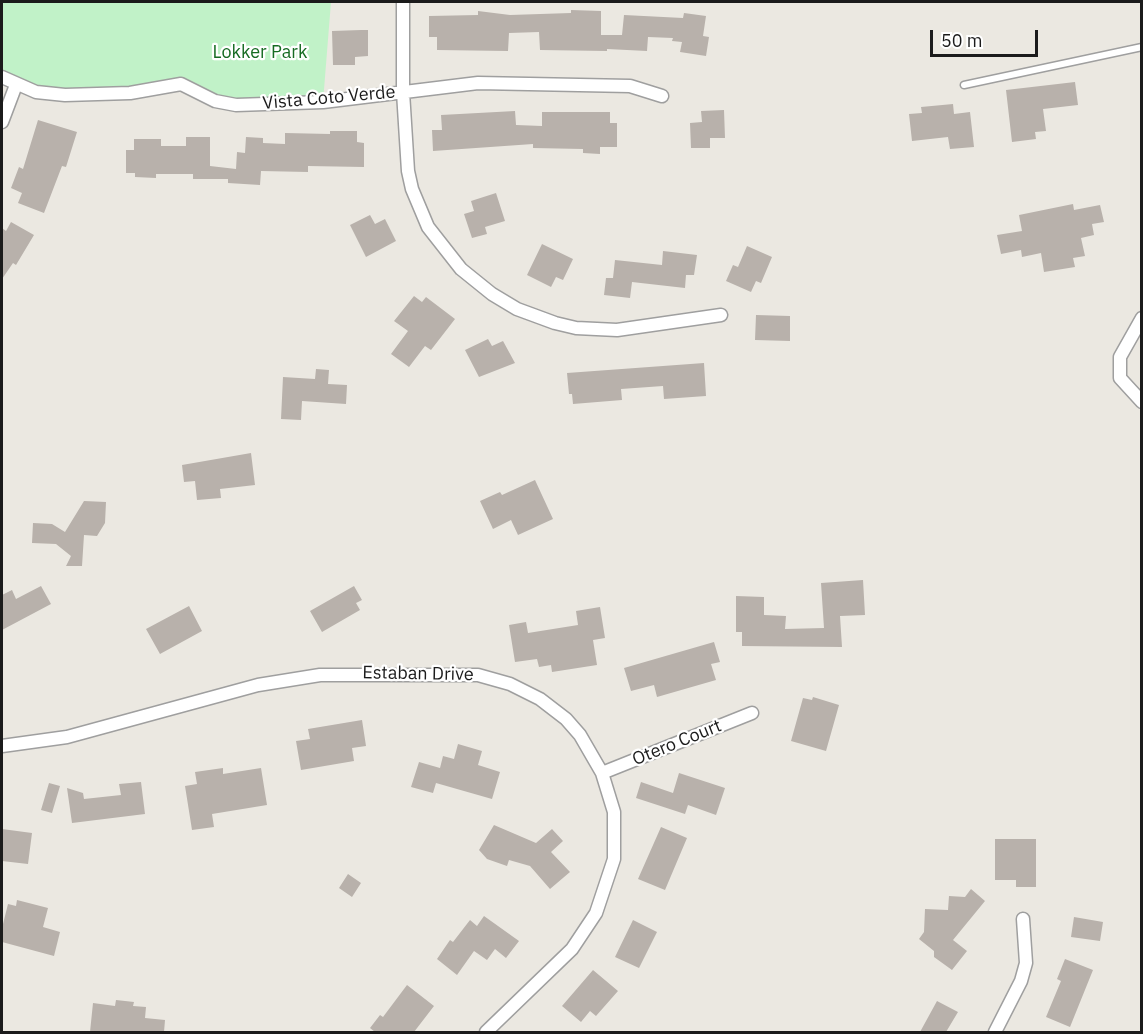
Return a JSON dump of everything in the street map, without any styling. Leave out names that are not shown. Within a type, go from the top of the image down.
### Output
[{"type":"street","points":[[403,2],[403,92],[408,171],[418,207],[449,257],[492,294],[536,317],[576,328],[617,330],[721,315]]},
{"type":"street","name":"Vista Coto Verde","points":[[2,77],[16,85],[50,94],[103,95],[181,84],[215,100],[268,105],[370,97],[478,83],[630,86],[662,96]]},
{"type":"street","points":[[2,122],[16,85]]},
{"type":"street","points":[[1142,318],[1120,357],[1120,378],[1142,402]]},
{"type":"street","name":"Estaban Drive","points":[[2,746],[67,737],[216,695],[287,679],[344,673],[462,673],[495,678],[540,699],[580,735],[602,773],[614,812],[615,835],[610,874],[600,903],[572,949],[486,1032]]},
{"type":"street","name":"Otero Court","points":[[602,773],[752,713]]},
{"type":"street","points":[[995,1032],[1021,981],[1026,963],[1023,919]]},
{"type":"lane","points":[[964,85],[1142,47]]},
{"type":"green space","name":"Lokker Park","points":[[2,2],[331,2],[323,102],[236,105],[180,84],[65,95],[2,77]]},
{"type":"building","points":[[571,10],[601,11],[601,35],[622,35],[624,15],[683,18],[684,13],[706,16],[703,36],[709,37],[706,56],[680,52],[682,42],[672,41],[673,38],[648,37],[647,51],[540,50],[539,32],[509,33],[508,51],[437,50],[437,37],[429,37],[429,16],[478,15],[478,11],[510,15],[571,13]]},
{"type":"building","points":[[368,30],[368,56],[355,57],[355,65],[333,65],[332,31]]},
{"type":"building","points":[[1075,82],[1078,105],[1043,109],[1046,131],[1035,132],[1036,139],[1012,142],[1006,90]]},
{"type":"building","points":[[953,104],[954,114],[970,112],[974,147],[950,149],[948,137],[912,141],[909,114],[922,113],[921,107]]},
{"type":"building","points":[[724,110],[725,138],[710,138],[710,148],[691,148],[690,123],[702,122],[701,111]]},
{"type":"building","points":[[515,111],[516,125],[542,126],[542,112],[610,112],[610,123],[617,123],[617,147],[600,147],[600,154],[583,153],[583,149],[533,148],[533,144],[433,151],[432,130],[442,130],[441,115]]},
{"type":"building","points":[[38,120],[77,132],[66,167],[62,166],[44,213],[18,203],[22,193],[11,188],[19,167],[23,169]]},
{"type":"building","points":[[330,131],[357,131],[357,142],[364,143],[364,167],[308,166],[308,172],[261,171],[260,185],[228,183],[228,179],[193,179],[193,174],[156,174],[156,178],[135,177],[135,173],[126,173],[126,150],[134,150],[134,139],[161,139],[161,146],[186,146],[186,137],[210,137],[210,166],[236,169],[237,152],[245,153],[246,137],[263,138],[263,143],[285,144],[285,133],[330,134]]},
{"type":"building","points":[[496,193],[505,221],[485,227],[487,234],[472,238],[464,214],[474,211],[471,201]]},
{"type":"building","points":[[1073,204],[1074,210],[1100,205],[1104,222],[1092,224],[1094,235],[1081,238],[1085,256],[1073,258],[1075,267],[1044,272],[1041,253],[1022,257],[1021,250],[1001,254],[997,235],[1022,231],[1019,215]]},
{"type":"building","points":[[370,215],[375,224],[385,219],[396,241],[366,257],[350,225]]},
{"type":"building","points":[[11,222],[34,235],[16,265],[13,263],[2,279],[2,228],[6,231]]},
{"type":"building","points":[[542,244],[573,259],[563,280],[556,277],[551,287],[527,275]]},
{"type":"building","points":[[747,246],[772,257],[761,283],[756,281],[751,292],[726,281],[733,265],[738,267]]},
{"type":"building","points":[[663,251],[697,255],[694,275],[686,275],[685,288],[632,282],[630,298],[604,295],[606,278],[613,278],[615,260],[662,265]]},
{"type":"building","points":[[414,296],[422,302],[426,297],[455,319],[431,350],[425,346],[409,367],[391,354],[408,331],[394,321]]},
{"type":"building","points":[[756,315],[790,316],[790,341],[755,340]]},
{"type":"building","points":[[488,339],[492,346],[503,341],[515,363],[479,377],[465,350]]},
{"type":"building","points":[[704,363],[706,396],[664,399],[663,386],[621,389],[622,400],[573,404],[572,394],[569,394],[567,373]]},
{"type":"building","points":[[316,369],[329,370],[328,384],[347,385],[346,404],[302,401],[301,420],[281,419],[283,377],[315,379]]},
{"type":"building","points":[[251,453],[255,485],[220,489],[221,498],[197,500],[195,481],[184,482],[182,465]]},
{"type":"building","points":[[535,480],[553,519],[518,535],[511,520],[493,529],[480,501],[500,492],[502,495]]},
{"type":"building","points":[[84,501],[106,502],[105,523],[97,536],[84,535],[82,566],[66,566],[71,556],[56,544],[32,543],[33,523],[52,524],[65,532]]},
{"type":"building","points":[[863,580],[865,615],[840,616],[842,647],[742,646],[742,632],[736,632],[736,596],[764,597],[764,615],[786,616],[785,629],[824,628],[821,583]]},
{"type":"building","points":[[41,586],[51,604],[2,630],[2,595],[12,590],[16,599]]},
{"type":"building","points":[[354,586],[362,600],[356,603],[360,610],[322,632],[310,611]]},
{"type":"building","points":[[189,606],[202,631],[160,654],[146,629]]},
{"type":"building","points":[[600,607],[605,638],[593,640],[597,665],[552,672],[551,665],[539,667],[537,659],[515,662],[509,625],[526,622],[528,633],[578,625],[576,611]]},
{"type":"building","points":[[714,642],[720,662],[711,664],[716,680],[657,697],[654,685],[631,691],[624,668]]},
{"type":"building","points":[[813,697],[839,705],[826,751],[791,741],[803,698],[812,700]]},
{"type":"building","points":[[362,720],[366,746],[352,748],[354,761],[301,770],[296,741],[310,739],[308,729]]},
{"type":"building","points":[[458,744],[482,751],[478,765],[500,772],[492,799],[436,783],[433,793],[411,787],[419,762],[440,768],[443,756],[454,759]]},
{"type":"building","points":[[223,768],[223,774],[261,768],[267,805],[212,814],[214,827],[192,830],[185,786],[197,784],[195,772]]},
{"type":"building","points":[[679,773],[725,788],[716,815],[688,805],[685,814],[636,798],[641,782],[673,793]]},
{"type":"building","points":[[141,782],[145,814],[72,823],[67,788],[83,793],[84,799],[121,795],[119,784]]},
{"type":"building","points":[[49,783],[60,786],[52,813],[41,810]]},
{"type":"building","points":[[494,825],[536,843],[552,829],[563,841],[551,852],[570,872],[550,889],[530,866],[509,860],[507,866],[487,859],[479,850]]},
{"type":"building","points":[[661,827],[687,838],[665,890],[638,879]]},
{"type":"building","points":[[2,829],[32,833],[28,864],[2,861]]},
{"type":"building","points":[[995,839],[1036,839],[1036,887],[1016,887],[1016,880],[995,880]]},
{"type":"building","points":[[348,874],[361,883],[352,897],[339,888]]},
{"type":"building","points":[[971,889],[985,901],[953,940],[967,951],[952,970],[934,957],[934,951],[919,939],[924,932],[925,909],[948,910],[949,896],[965,897]]},
{"type":"building","points":[[17,900],[48,908],[43,927],[60,932],[54,956],[2,942],[2,928],[8,904],[16,906]]},
{"type":"building","points":[[484,916],[519,941],[506,958],[495,949],[487,960],[474,951],[457,975],[437,959],[450,940],[453,942],[470,920],[477,926]]},
{"type":"building","points":[[1074,917],[1103,922],[1100,941],[1071,937]]},
{"type":"building","points":[[633,920],[657,932],[639,968],[615,957]]},
{"type":"building","points":[[1065,959],[1093,970],[1070,1027],[1046,1017],[1061,981],[1057,979]]},
{"type":"building","points":[[593,970],[618,991],[596,1016],[590,1011],[581,1022],[562,1006]]},
{"type":"building","points":[[407,985],[434,1006],[414,1032],[375,1032],[370,1028],[380,1015],[383,1017]]},
{"type":"building","points":[[116,1000],[134,1002],[133,1006],[146,1007],[145,1018],[165,1020],[164,1032],[90,1032],[93,1003],[115,1006]]},
{"type":"building","points":[[937,1001],[958,1012],[946,1032],[920,1032]]}]
